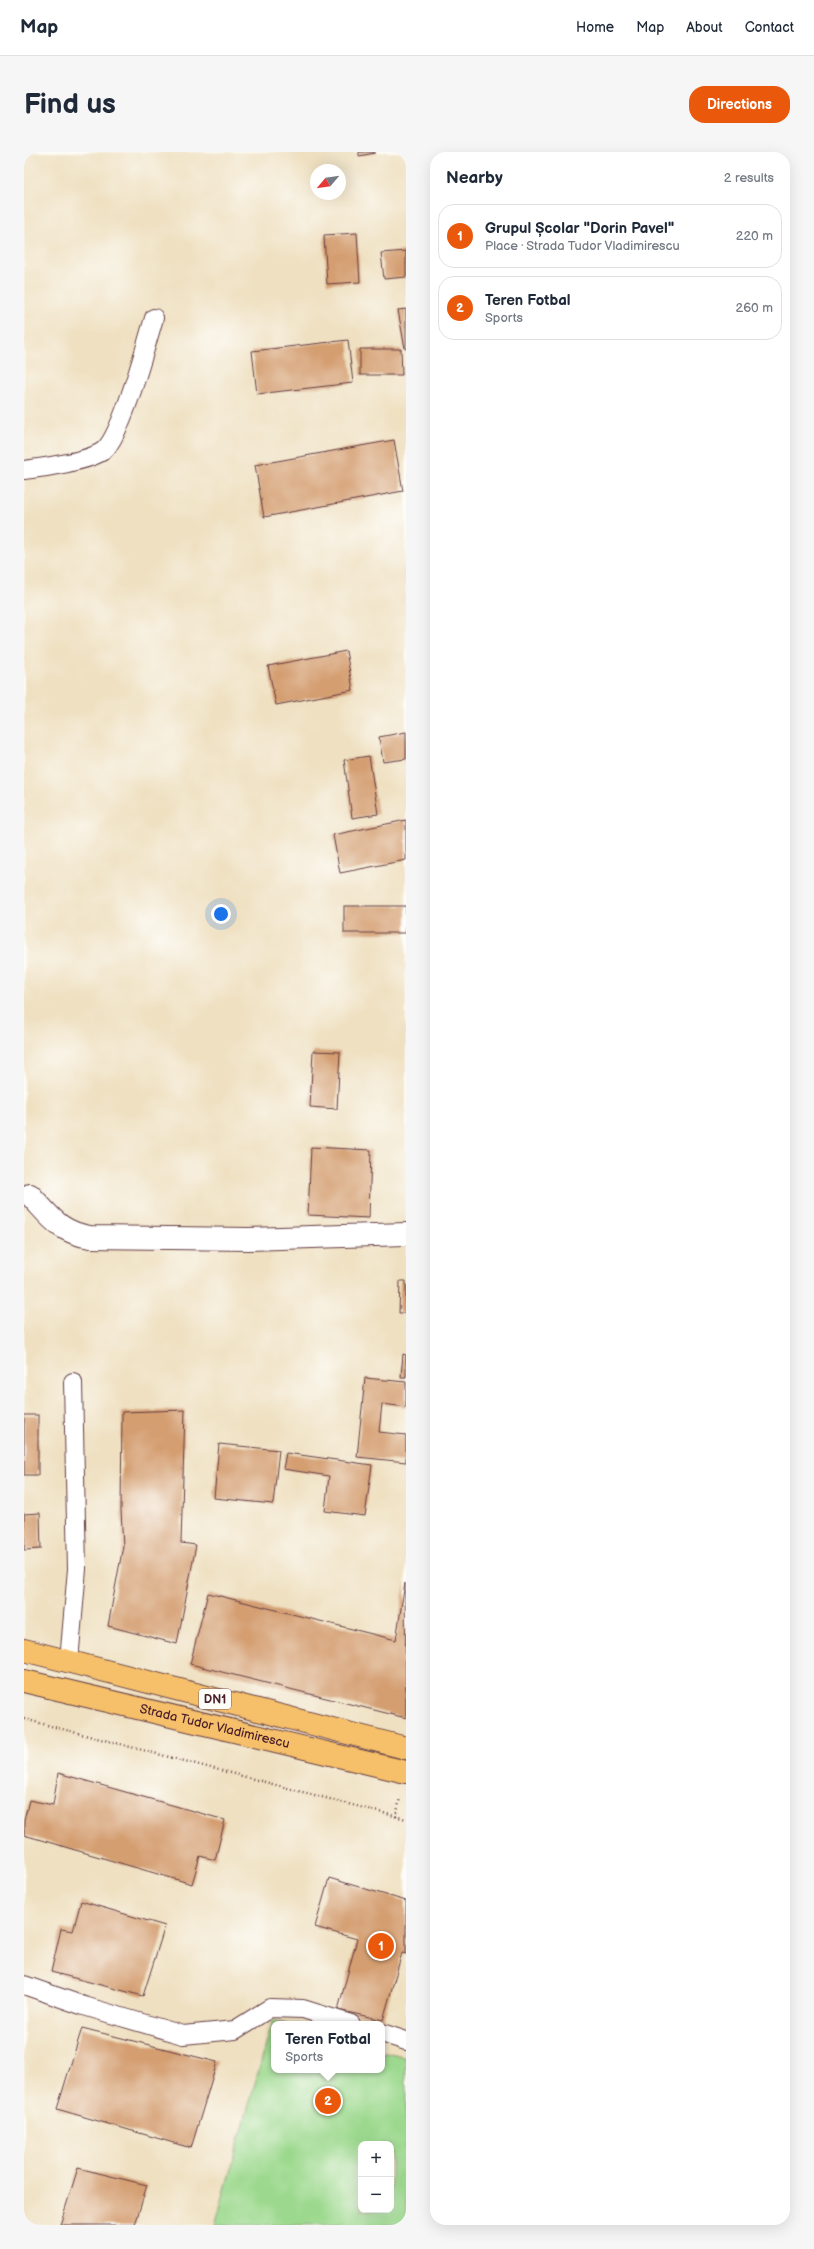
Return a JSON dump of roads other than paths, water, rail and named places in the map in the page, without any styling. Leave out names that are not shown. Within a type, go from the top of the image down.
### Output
[{"type":"main road","name":"Strada Tudor Vladimirescu","points":[[24,1650],[406,1748]]},
{"type":"main road","name":"Strada Tudor Vladimirescu","points":[[24,1680],[406,1772]]},
{"type":"street","points":[[30,1195],[54,1221],[72,1234],[90,1237],[249,1239],[406,1234]]},
{"type":"lane","points":[[24,470],[58,466],[104,450],[114,435],[126,407],[154,318]]},
{"type":"lane","points":[[69,1661],[77,1569],[73,1382]]},
{"type":"lane","points":[[24,1985],[84,2006],[183,2035],[235,2030],[270,2008],[303,2009],[341,2021]]},
{"type":"lane","points":[[385,2035],[406,2041]]},
{"type":"place","name":"Grupul Școlar \"Dorin Pavel\"","points":[[381,1946]]},
{"type":"place","name":"Teren Fotbal","points":[[328,2101]]}]
